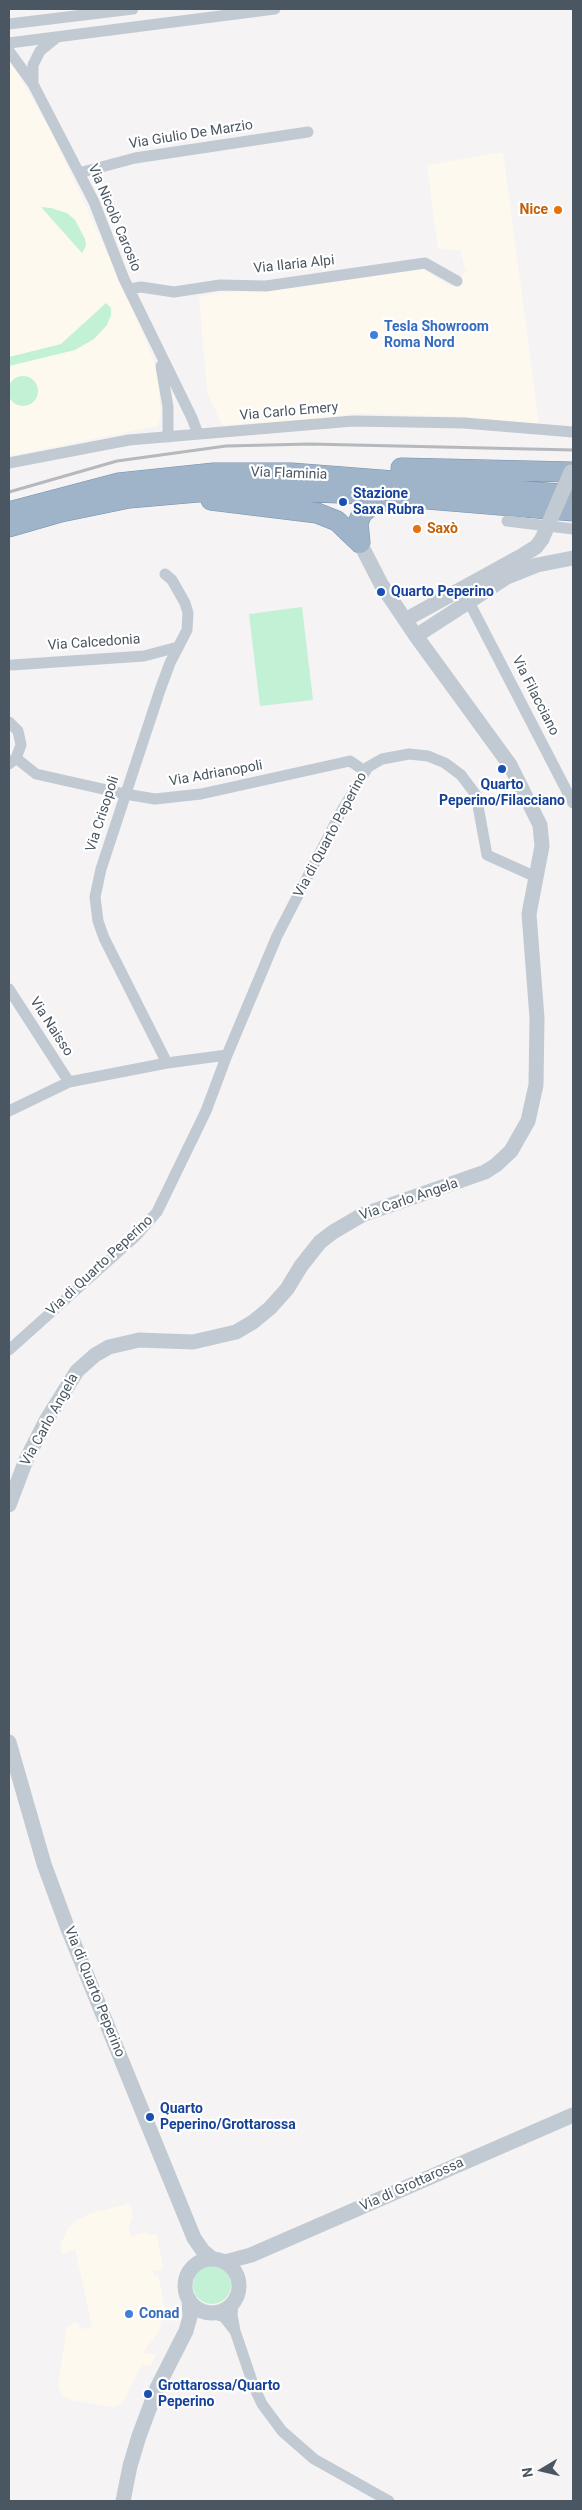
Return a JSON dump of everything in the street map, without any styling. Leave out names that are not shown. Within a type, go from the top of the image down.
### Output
[{"type":"highway","points":[[291,473],[367,468],[573,472]]},
{"type":"highway","name":"Via Flaminia","points":[[9,512],[99,487],[139,480],[214,473],[291,473],[573,495]]},
{"type":"highway","name":"Via Flaminia","points":[[9,527],[61,512],[129,498],[232,489],[312,490],[573,511]]},
{"type":"highway","points":[[360,543],[358,523],[364,511],[381,502],[408,497]]},
{"type":"highway","points":[[129,498],[180,498],[310,511],[337,521],[360,543]]},
{"type":"street","points":[[9,24],[133,9]]},
{"type":"street","points":[[9,43],[275,9]]},
{"type":"street","points":[[33,84],[33,65],[40,51],[58,37]]},
{"type":"street","name":"Via Nicolò Carosio","points":[[9,51],[33,84],[94,202],[129,289],[198,434]]},
{"type":"street","name":"Via Giulio De Marzio","points":[[79,173],[135,158],[308,132]]},
{"type":"street","name":"Via Ilaria Alpi","points":[[129,289],[141,287],[174,292],[220,285],[266,286],[425,263],[458,281]]},
{"type":"street","name":"Via Nicolò Carosio","points":[[152,338],[166,387],[168,436]]},
{"type":"street","name":"Via Carlo Emery","points":[[9,463],[96,445],[168,436],[353,421],[436,422],[573,432]]},
{"type":"street","points":[[405,620],[536,547],[542,539],[573,472]]},
{"type":"street","points":[[507,521],[573,529]]},
{"type":"street","points":[[360,543],[405,620],[510,765],[536,812],[543,838],[536,877]]},
{"type":"street","points":[[416,636],[489,587],[516,572],[542,563],[573,558]]},
{"type":"street","name":"Via Crisopoli","points":[[165,574],[172,580],[188,613],[187,630],[170,663],[98,881],[95,897],[96,913],[104,938],[167,1063]]},
{"type":"street","name":"Via Filacciano","points":[[469,602],[573,803]]},
{"type":"street","name":"Via Calcedonia","points":[[12,665],[144,656],[178,647]]},
{"type":"street","points":[[9,722],[18,731],[21,745],[12,761]]},
{"type":"street","name":"Via di Quarto Peperino","points":[[9,1350],[136,1236],[157,1212],[206,1111],[227,1055],[277,936],[365,771],[377,761],[400,754],[428,756],[446,763],[462,775],[476,795],[487,855],[536,877]]},
{"type":"street","name":"Via Adrianopoli","points":[[12,761],[36,774],[155,799],[201,794],[350,761],[365,771]]},
{"type":"street","name":"Via Carlo Angela","points":[[9,1505],[26,1460],[60,1397],[77,1371],[95,1355],[109,1347],[139,1340],[193,1342],[236,1332],[253,1322],[270,1308],[287,1290],[301,1266],[320,1242],[333,1232],[362,1215],[393,1202],[470,1179],[496,1165],[511,1151],[528,1121],[536,1085],[537,1018],[529,914],[536,877]]},
{"type":"street","name":"Via Naisso","points":[[9,988],[69,1082]]},
{"type":"street","points":[[9,1111],[69,1082],[167,1063],[227,1055]]},
{"type":"street","name":"Via di Quarto Peperino","points":[[9,1742],[44,1864],[68,1930],[194,2238],[203,2251],[219,2261]]},
{"type":"street","name":"Via di Grottarossa","points":[[219,2261],[251,2255],[573,2115]]},
{"type":"street","name":"Via di Quarto Peperino","points":[[192,2267],[195,2257],[194,2238]]},
{"type":"street","points":[[238,2277],[251,2255]]},
{"type":"street","points":[[123,2501],[130,2466],[139,2436],[157,2388],[186,2331],[190,2317],[189,2299],[185,2285],[187,2275],[192,2267],[201,2261],[219,2261],[231,2267],[238,2277],[239,2291],[233,2303],[232,2315],[235,2332],[254,2387],[262,2404],[282,2431],[314,2459],[389,2501]]},
{"type":"street","points":[[189,2299],[197,2308],[224,2318],[235,2332]]},
{"type":"street","points":[[186,2331],[211,2313],[224,2310],[233,2303]]},
{"type":"shaded area","points":[[9,59],[51,131],[131,304],[157,369],[161,414],[158,426],[9,456]]},
{"type":"shaded area","points":[[503,152],[539,424],[468,417],[356,413],[320,419],[222,425],[207,392],[199,296],[421,268],[451,287],[466,272],[460,250],[438,249],[427,165]]},
{"type":"shaded area","points":[[130,2203],[133,2217],[129,2224],[130,2236],[148,2232],[149,2235],[156,2234],[163,2266],[162,2270],[153,2270],[154,2276],[158,2275],[166,2312],[162,2313],[160,2330],[143,2352],[143,2354],[156,2354],[151,2365],[143,2365],[140,2368],[122,2404],[113,2407],[70,2400],[61,2394],[58,2385],[67,2328],[74,2322],[79,2324],[81,2329],[92,2327],[75,2249],[61,2255],[61,2243],[68,2228],[75,2221],[89,2214]]},
{"type":"green space","points":[[41,207],[67,213],[75,220],[85,239],[86,246],[82,253]]},
{"type":"green space","points":[[106,303],[111,308],[111,315],[107,325],[94,339],[75,350],[9,366],[9,357],[61,344]]},
{"type":"green space","points":[[23,376],[34,380],[38,391],[34,402],[23,406],[12,402],[8,391],[12,380]]},
{"type":"green space","points":[[302,607],[313,700],[260,706],[249,614]]},
{"type":"green space","points":[[212,2266],[226,2271],[231,2285],[226,2299],[212,2304],[198,2299],[193,2285],[198,2271]]},
{"type":"railway","points":[[9,492],[117,461],[226,446],[310,444],[573,450]]},
{"type":"place","name":"Nice","points":[[558,210]]},
{"type":"place","name":"Tesla Showroom Roma Nord","points":[[374,335]]},
{"type":"place","name":"Stazione Saxa Rubra","points":[[343,502]]},
{"type":"place","name":"Saxò","points":[[417,529]]},
{"type":"place","name":"Quarto Peperino","points":[[381,592]]},
{"type":"place","name":"Quarto Peperino/Filacciano","points":[[502,769]]},
{"type":"place","name":"Quarto Peperino/Grottarossa","points":[[150,2117]]},
{"type":"place","name":"Conad","points":[[129,2314]]},
{"type":"place","name":"Grottarossa/Quarto Peperino","points":[[148,2394]]}]
